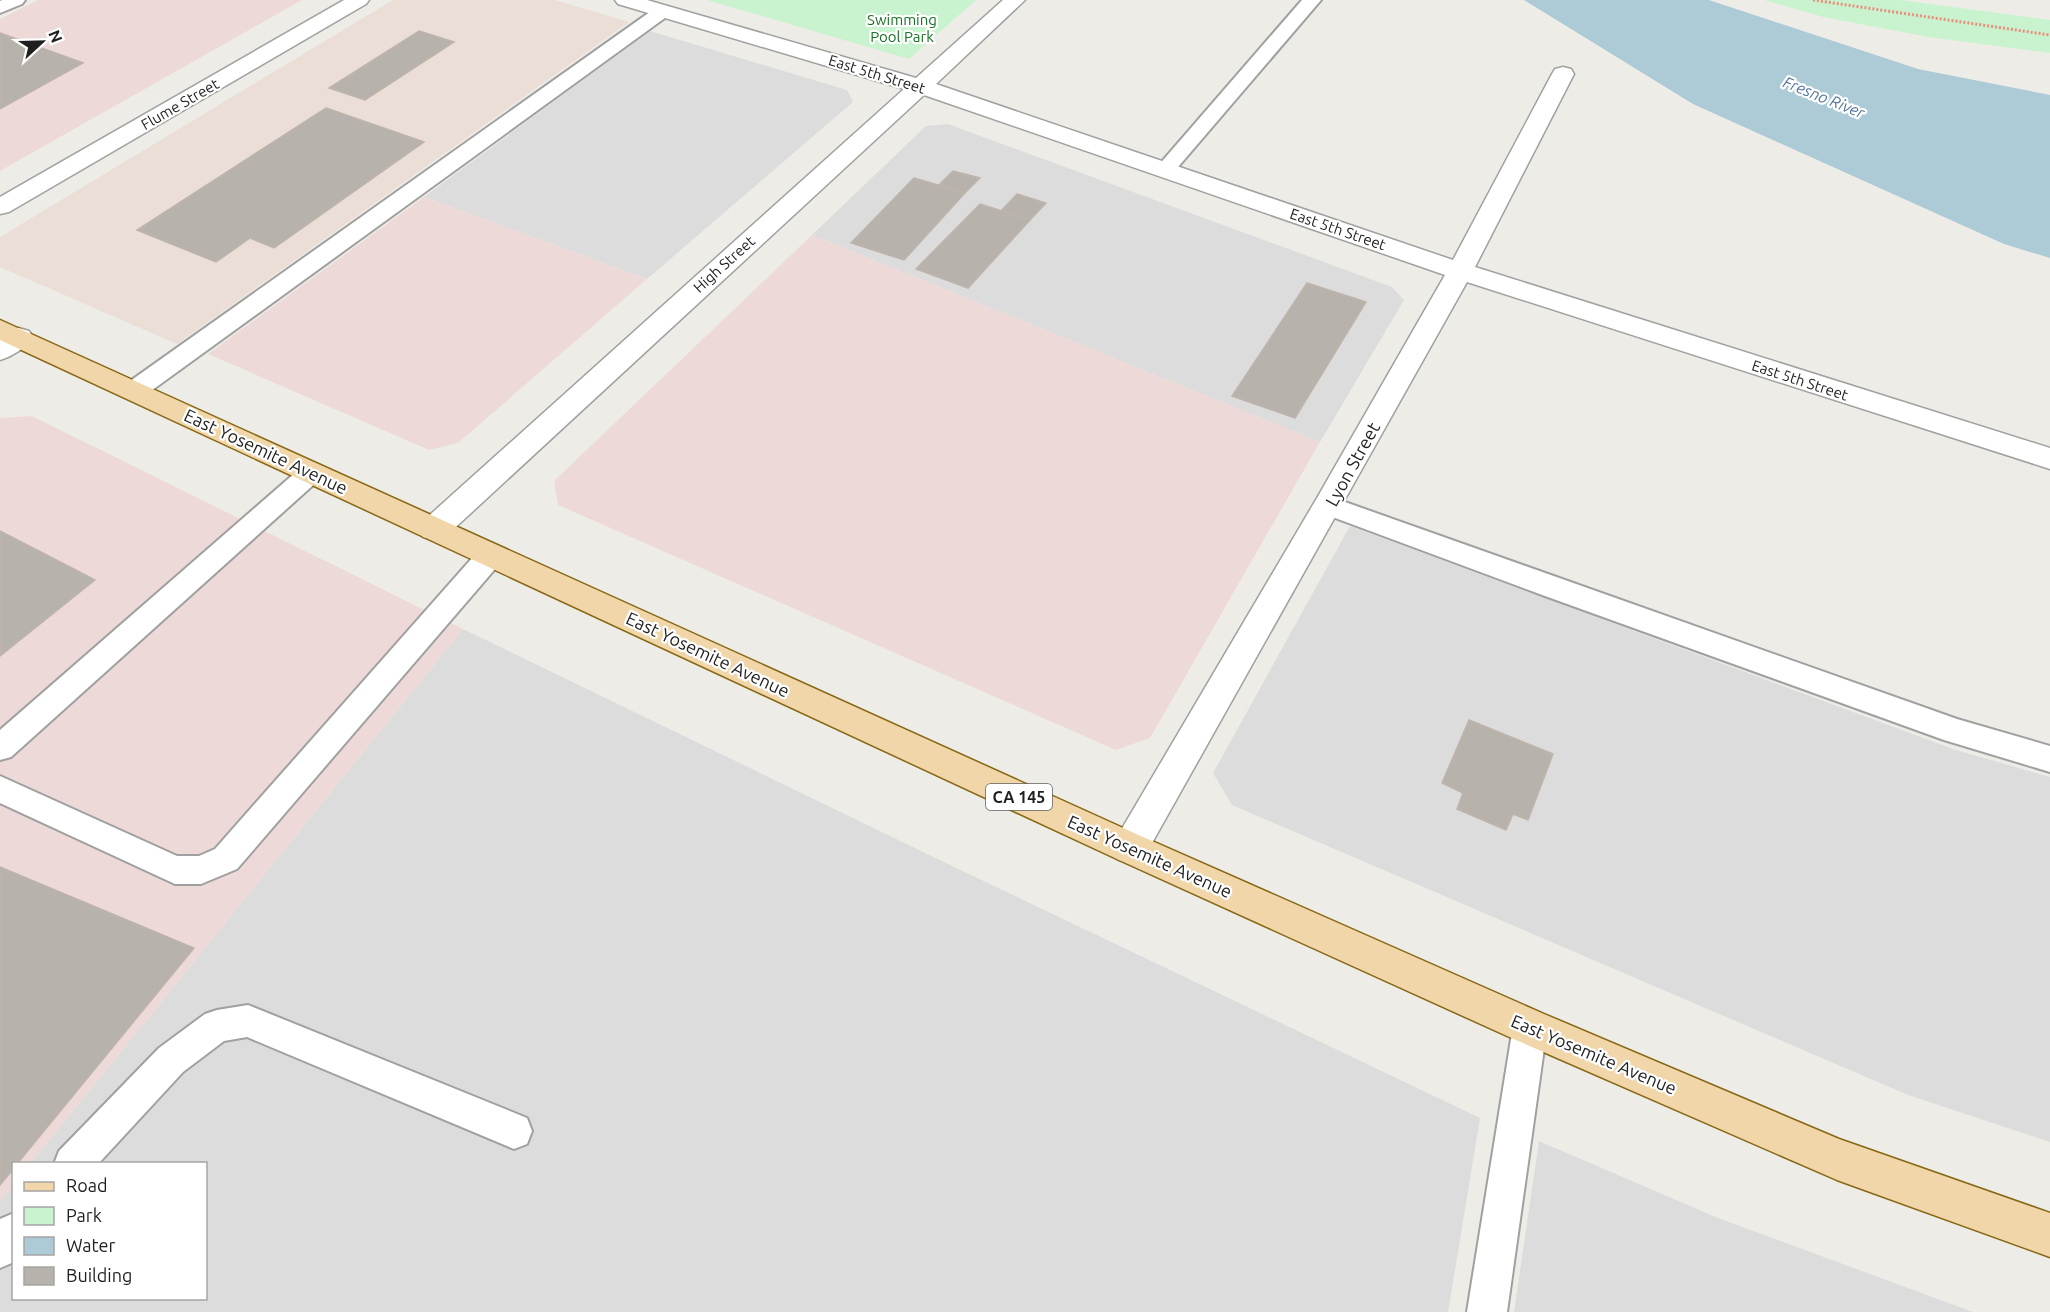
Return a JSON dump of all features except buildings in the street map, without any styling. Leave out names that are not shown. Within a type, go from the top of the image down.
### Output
[{"type":"main road","name":"East Yosemite Avenue","points":[[6,339],[135,390],[1130,848],[1530,1027],[1837,1159],[2050,1235]]},
{"type":"street","name":"Flume Street","points":[[0,207],[359,0]]},
{"type":"street","name":"East 5th Street","points":[[625,0],[919,86],[1460,272],[2050,459]]},
{"type":"street","name":"High Street","points":[[434,529],[1015,0]]},
{"type":"street","name":"Lyon Street","points":[[1130,848],[1460,272],[1563,74]]},
{"type":"lane","points":[[0,8],[16,0]]},
{"type":"lane","points":[[1165,170],[1312,0]]},
{"type":"lane","points":[[135,390],[663,11]]},
{"type":"lane","points":[[0,748],[312,472]]},
{"type":"lane","points":[[1328,505],[1555,589],[1933,723],[2050,759]]},
{"type":"lane","points":[[0,789],[176,870],[201,870],[226,859],[491,555]]},
{"type":"lane","points":[[74,1162],[171,1060],[217,1026],[248,1021],[514,1131]]},
{"type":"lane","points":[[1487,1312],[1530,1027]]},
{"type":"lane","points":[[0,1249],[12,1234]]},
{"type":"path","points":[[1813,0],[2050,35]]},
{"type":"shaded area","points":[[38,0],[302,0],[0,171],[0,19]]},
{"type":"shaded area","points":[[393,0],[555,0],[629,22],[177,344],[0,267],[0,237]]},
{"type":"shaded area","points":[[650,31],[847,90],[853,102],[647,279],[424,197]]},
{"type":"shaded area","points":[[948,124],[1392,287],[1404,300],[1320,442],[812,235],[926,126]]},
{"type":"shaded area","points":[[424,197],[647,279],[458,443],[429,450],[208,354]]},
{"type":"shaded area","points":[[812,235],[1320,442],[1150,738],[1116,750],[558,505],[554,481]]},
{"type":"shaded area","points":[[32,416],[463,629],[32,1162],[12,1162],[12,1186],[0,1202],[0,418]]},
{"type":"shaded area","points":[[1350,526],[1953,749],[2050,777],[2050,1142],[1908,1095],[1232,805],[1213,773]]},
{"type":"shaded area","points":[[463,629],[1480,1118],[1448,1312],[0,1312],[0,1202],[12,1186],[12,1300],[207,1300],[207,1162],[32,1162]]},
{"type":"shaded area","points":[[1539,1141],[1718,1218],[1973,1312],[1514,1312]]},
{"type":"green space","name":"Swimming Pool Park","points":[[707,0],[976,0],[909,59]]},
{"type":"green space","points":[[1764,0],[1900,0],[2050,20],[2050,53],[1928,37],[1823,17]]},
{"type":"water","name":"Fresno River","points":[[1524,0],[1709,0],[1918,69],[2050,95],[2050,258],[2004,244],[1693,104]]}]
